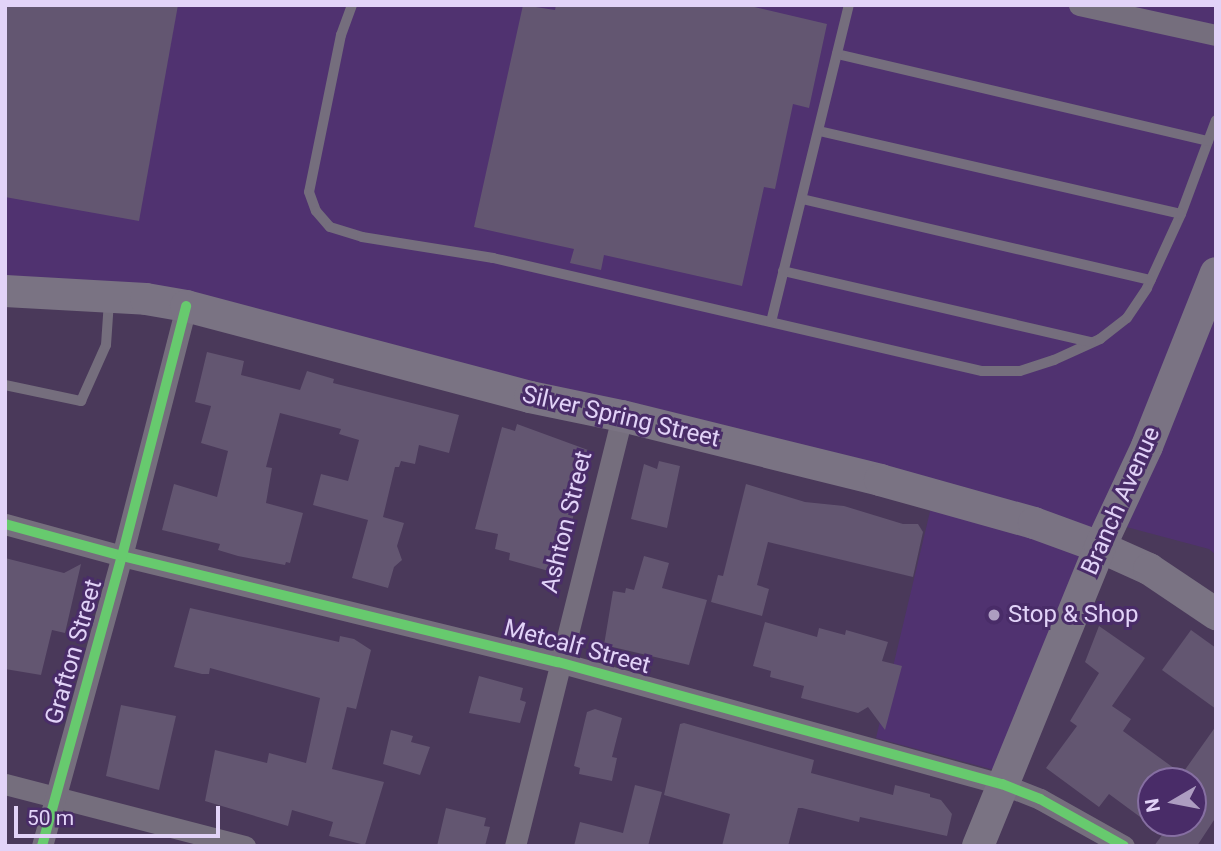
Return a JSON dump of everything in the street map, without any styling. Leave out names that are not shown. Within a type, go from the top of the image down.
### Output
[{"type":"main road","name":"Branch Avenue","points":[[978,846],[1100,547],[1147,446],[1216,273]]},
{"type":"main road","name":"Silver Spring Street","points":[[5,291],[109,297],[186,306],[530,397],[622,416],[892,483],[1034,523],[1100,547],[1149,569],[1208,601]]},
{"type":"street","points":[[1079,5],[1216,35]]},
{"type":"street","name":"Grafton Street","points":[[42,846],[122,556],[186,306]]},
{"type":"street","name":"Ashton Street","points":[[515,846],[558,662],[622,416]]},
{"type":"street","name":"Metcalf Street","points":[[5,524],[122,556],[558,662],[1002,784],[1040,799],[1125,846]]},
{"type":"street","points":[[5,784],[245,846]]},
{"type":"lane","points":[[352,5],[341,35],[309,192],[316,211],[330,227],[362,237],[493,258],[982,371],[1020,371],[1091,342],[1127,318],[1151,280],[1181,214],[1216,120]]},
{"type":"lane","points":[[771,322],[849,5]]},
{"type":"lane","points":[[837,54],[1208,141]]},
{"type":"lane","points":[[819,131],[1181,214]]},
{"type":"lane","points":[[802,199],[1151,280]]},
{"type":"lane","points":[[783,271],[1091,342]]},
{"type":"lane","points":[[5,385],[81,401],[106,345],[109,297]]},
{"type":"shaded area","points":[[5,5],[1216,5],[1216,555],[1209,549],[1115,524],[1013,775],[876,738],[933,499],[401,354],[5,291]]},
{"type":"building","points":[[5,5],[178,5],[139,221],[5,197]]},
{"type":"building","points":[[523,5],[555,10],[556,5],[746,5],[827,24],[809,108],[793,104],[775,189],[764,187],[742,286],[604,255],[601,270],[570,263],[574,249],[474,227]]},
{"type":"building","points":[[207,352],[244,361],[241,375],[300,390],[307,371],[334,379],[333,383],[459,415],[449,453],[419,445],[415,464],[401,461],[399,467],[395,467],[383,517],[404,523],[397,546],[402,560],[394,567],[388,588],[352,578],[368,520],[313,505],[321,474],[348,481],[359,440],[339,434],[341,429],[280,413],[266,467],[272,468],[266,503],[303,513],[290,563],[286,562],[285,565],[238,556],[218,550],[220,544],[162,530],[174,484],[217,497],[228,451],[201,443],[211,406],[195,402]]},
{"type":"building","points":[[517,424],[588,450],[567,544],[556,573],[509,560],[510,553],[495,549],[498,534],[475,529],[502,427],[515,431]]},
{"type":"building","points":[[659,461],[680,466],[667,528],[631,519],[644,464],[657,469]]},
{"type":"building","points":[[746,484],[805,502],[844,506],[903,524],[918,524],[923,532],[913,577],[768,542],[757,585],[769,589],[762,616],[711,602],[718,575],[723,576]]},
{"type":"building","points":[[644,556],[669,563],[662,588],[707,600],[689,665],[604,645],[613,591],[625,593],[626,588],[634,590]]},
{"type":"building","points":[[5,558],[64,573],[81,564],[65,633],[52,630],[41,675],[5,669]]},
{"type":"building","points":[[190,608],[339,642],[340,636],[354,639],[371,650],[356,709],[347,707],[332,769],[384,782],[365,845],[329,836],[333,822],[292,810],[288,826],[205,801],[215,750],[267,763],[269,753],[306,763],[320,698],[210,668],[209,674],[202,674],[174,667]]},
{"type":"building","points":[[765,622],[817,637],[819,628],[845,635],[846,630],[888,642],[882,661],[902,666],[885,730],[868,707],[858,713],[801,698],[804,686],[770,677],[771,671],[753,666]]},
{"type":"building","points":[[1099,626],[1145,658],[1112,706],[1131,719],[1123,731],[1172,767],[1137,767],[1137,815],[1109,794],[1099,807],[1046,768],[1077,726],[1070,721],[1099,673],[1085,662]]},
{"type":"building","points":[[1191,630],[1216,648],[1216,709],[1162,670]]},
{"type":"building","points":[[479,676],[523,688],[520,700],[526,702],[520,723],[469,713]]},
{"type":"building","points":[[121,705],[176,716],[159,790],[106,776]]},
{"type":"building","points":[[595,709],[622,718],[612,757],[617,758],[612,781],[579,774],[580,768],[574,766],[587,712]]},
{"type":"building","points":[[680,724],[814,760],[811,773],[893,795],[895,785],[930,794],[930,797],[941,800],[952,814],[947,836],[860,817],[859,822],[798,808],[788,846],[722,846],[730,814],[664,795]]},
{"type":"building","points":[[1216,726],[1216,817],[1207,831],[1207,767],[1187,767]]},
{"type":"building","points":[[391,730],[413,736],[411,742],[430,747],[420,775],[383,764]]},
{"type":"building","points":[[635,785],[662,792],[648,846],[574,846],[580,822],[623,833]]},
{"type":"building","points":[[446,808],[486,818],[484,826],[490,827],[485,846],[437,846]]},
{"type":"building","points":[[1161,837],[1203,837],[1197,846],[1154,846]]},
{"type":"cycle path","points":[[42,846],[122,556],[186,306]]},
{"type":"cycle path","points":[[5,524],[122,556],[558,662],[1002,784],[1040,799],[1124,846]]},
{"type":"place","name":"Stop & Shop","points":[[994,615]]}]
